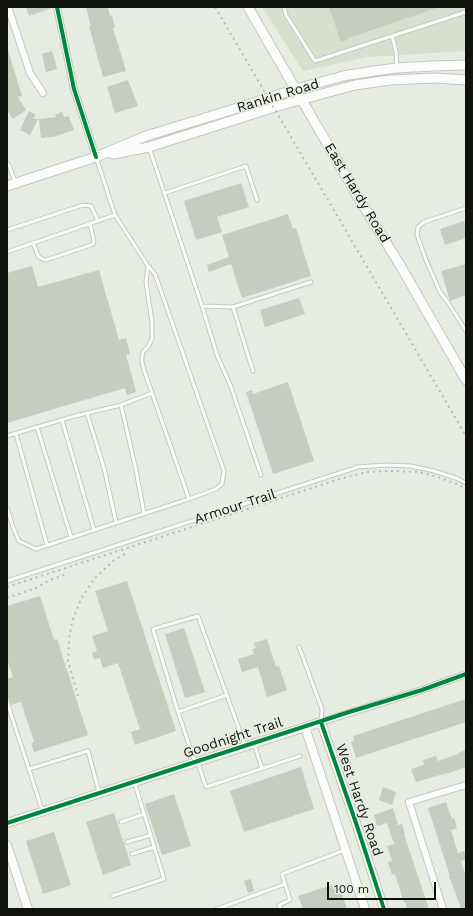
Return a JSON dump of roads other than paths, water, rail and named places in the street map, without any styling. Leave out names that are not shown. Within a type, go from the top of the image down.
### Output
[{"type":"main road","name":"East Hardy Road","points":[[248,7],[466,380]]},
{"type":"main road","name":"Rankin Road","points":[[11,185],[96,157],[146,136],[296,89],[343,76],[397,68],[466,66]]},
{"type":"main road","name":"Rankin Road","points":[[96,157],[149,147],[278,106],[355,85],[390,80],[434,78],[466,80]]},
{"type":"street","points":[[8,7],[30,73],[43,93]]},
{"type":"street","points":[[57,7],[74,89],[96,157]]},
{"type":"street","name":"Goodnight Trail","points":[[7,823],[422,690],[466,674]]},
{"type":"street","name":"West Hardy Road","points":[[321,722],[384,909]]},
{"type":"street","name":"West Hardy Road","points":[[305,727],[365,909]]},
{"type":"street","points":[[443,909],[409,802],[466,785]]},
{"type":"street","points":[[7,845],[28,909]]},
{"type":"lane","points":[[284,7],[286,15],[316,61],[466,12]]},
{"type":"lane","points":[[392,36],[396,50],[397,68]]},
{"type":"lane","points":[[149,147],[217,355],[231,387],[261,475]]},
{"type":"lane","points":[[7,508],[19,542],[36,549],[189,499],[216,489],[222,484],[224,471],[155,274],[148,266],[116,215],[96,157]]},
{"type":"lane","points":[[7,163],[9,165],[11,185]]},
{"type":"lane","points":[[165,193],[246,166],[257,200]]},
{"type":"lane","points":[[7,230],[83,205],[92,206],[98,221]]},
{"type":"lane","points":[[466,208],[424,222],[418,227],[417,235],[440,292],[466,331]]},
{"type":"lane","points":[[7,252],[116,215]]},
{"type":"lane","points":[[33,243],[38,256],[46,260],[91,245],[94,241],[90,224]]},
{"type":"lane","points":[[148,266],[146,282],[152,322],[152,339],[143,352],[142,357],[144,370],[189,499]]},
{"type":"lane","points":[[202,306],[232,307],[311,282]]},
{"type":"lane","points":[[232,307],[254,371]]},
{"type":"lane","points":[[7,436],[87,413],[121,405],[152,393]]},
{"type":"lane","points":[[121,405],[144,513]]},
{"type":"lane","points":[[87,413],[104,468],[116,522]]},
{"type":"lane","points":[[62,420],[94,530]]},
{"type":"lane","points":[[37,427],[70,537]]},
{"type":"lane","points":[[16,434],[47,545]]},
{"type":"lane","name":"Armour Trail","points":[[7,581],[358,467],[386,465],[417,467],[445,474],[466,483]]},
{"type":"lane","points":[[245,746],[198,616],[153,629],[178,712],[206,787],[300,756]]},
{"type":"lane","points":[[299,647],[322,709],[321,722]]},
{"type":"lane","points":[[178,712],[227,695]]},
{"type":"lane","points":[[7,702],[42,812]]},
{"type":"lane","points":[[254,744],[262,768]]},
{"type":"lane","points":[[29,769],[88,751],[100,793]]},
{"type":"lane","points":[[112,896],[164,879],[134,782]]},
{"type":"lane","points":[[121,822],[144,814]]},
{"type":"lane","points":[[127,842],[151,835]]},
{"type":"lane","points":[[132,854],[154,847]]},
{"type":"lane","points":[[281,909],[279,905],[290,900],[282,874],[346,850]]},
{"type":"lane","points":[[217,909],[285,884]]},
{"type":"railway","points":[[215,7],[466,436]]},
{"type":"railway","points":[[7,587],[343,478],[367,472],[419,472],[438,477],[466,489]]},
{"type":"railway","points":[[78,696],[68,661],[72,622],[81,599],[94,579],[113,561],[126,553]]},
{"type":"railway","points":[[7,598],[36,588],[50,580],[66,574]]}]
